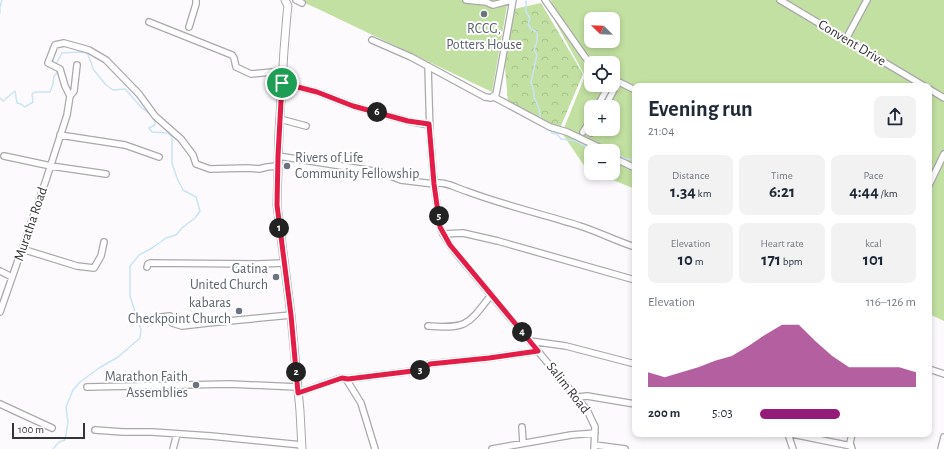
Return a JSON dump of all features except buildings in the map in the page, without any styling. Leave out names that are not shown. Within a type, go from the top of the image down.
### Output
[{"type":"street","points":[[189,27],[196,0]]},
{"type":"street","points":[[95,430],[177,434],[302,447],[291,315],[277,205],[277,166],[282,71],[288,14],[288,6],[285,0]]},
{"type":"street","points":[[296,0],[302,4]]},
{"type":"street","points":[[466,0],[486,2],[493,5],[512,0],[499,81],[494,97]]},
{"type":"street","points":[[545,0],[584,57]]},
{"type":"street","name":"Convent Drive","points":[[780,0],[919,83]]},
{"type":"street","points":[[846,39],[867,0]]},
{"type":"street","points":[[149,22],[232,55],[236,68],[247,73],[282,71]]},
{"type":"street","points":[[372,40],[428,66],[484,97],[494,97],[550,127],[567,132],[590,144]]},
{"type":"street","points":[[70,96],[60,69],[48,63],[55,45],[64,43],[89,50],[106,60],[139,94],[155,116],[181,139],[193,155],[196,164],[210,169],[259,169],[277,166]]},
{"type":"street","name":"Muratha Road","points":[[0,312],[51,166],[67,115],[70,96],[74,91],[77,65]]},
{"type":"street","name":"Salim Road","points":[[428,66],[429,124],[434,184],[440,227],[443,234],[454,250],[577,397],[590,416],[595,433],[595,447]]},
{"type":"street","points":[[620,82],[632,88]]},
{"type":"street","points":[[282,83],[317,92],[353,106],[401,119],[429,124]]},
{"type":"street","points":[[932,91],[944,98]]},
{"type":"street","points":[[280,119],[306,126]]},
{"type":"street","points":[[60,135],[125,145],[159,157]]},
{"type":"street","points":[[932,179],[944,154]]},
{"type":"street","points":[[4,156],[51,166],[106,174]]},
{"type":"street","points":[[278,156],[380,172],[401,180],[434,184],[438,182],[444,183],[471,193],[580,226],[632,246]]},
{"type":"street","points":[[620,161],[632,167]]},
{"type":"street","points":[[443,234],[463,233],[498,241],[632,279]]},
{"type":"street","points":[[22,249],[77,266],[94,268],[101,256],[104,242]]},
{"type":"street","points":[[147,266],[150,263],[284,263]]},
{"type":"street","points":[[0,271],[12,277]]},
{"type":"street","points":[[428,326],[446,328],[464,325],[476,315],[492,295]]},
{"type":"street","points":[[161,317],[170,316],[172,323],[182,326],[291,315]]},
{"type":"street","points":[[530,341],[566,346],[632,363]]},
{"type":"street","points":[[87,387],[230,384],[298,390],[337,379],[421,370],[430,364],[538,351]]},
{"type":"street","points":[[932,370],[944,374]]},
{"type":"street","points":[[346,379],[361,403],[375,449]]},
{"type":"street","points":[[577,397],[587,396],[632,404]]},
{"type":"street","points":[[0,404],[52,428]]},
{"type":"street","points":[[522,427],[524,443]]},
{"type":"street","points":[[492,449],[571,435],[595,433]]},
{"type":"street","points":[[173,449],[177,434]]},
{"type":"street","points":[[788,437],[789,449]]},
{"type":"street","points":[[789,437],[793,449]]},
{"type":"street","points":[[806,437],[851,447],[852,437]]},
{"type":"street","points":[[942,449],[944,437]]},
{"type":"street","points":[[595,447],[625,449]]},
{"type":"green space","points":[[298,0],[508,0],[492,92],[316,8]]},
{"type":"green space","points":[[551,0],[944,0],[944,321],[932,315],[932,83],[632,83],[632,188],[613,180],[620,180],[620,144],[584,144],[584,166],[562,133],[584,78],[584,92],[620,92],[620,56],[584,56],[584,74],[555,21]]},
{"type":"green space","points":[[541,3],[583,74],[558,133],[508,102],[505,66],[514,9]]},
{"type":"waterway","points":[[0,7],[2,0]]},
{"type":"waterway","points":[[526,1],[526,12],[530,18],[528,24],[531,29],[537,32],[537,41],[534,50],[537,55],[531,82],[534,98],[539,109],[540,120]]},
{"type":"waterway","points":[[56,64],[62,53],[87,53],[93,69],[106,85],[113,90],[125,89],[141,107],[151,115]]},
{"type":"waterway","points":[[0,98],[3,101],[15,91],[17,103],[25,107],[33,102],[32,94],[35,92],[50,92],[57,70]]},
{"type":"waterway","points":[[53,449],[59,442],[65,440],[68,422],[66,407],[73,390],[80,382],[99,368],[118,357],[140,338],[141,330],[130,296],[130,266],[139,255],[166,238],[176,235],[183,227],[195,218],[200,211],[196,197],[183,190],[177,178],[172,163],[172,137],[168,133],[152,132],[149,128],[155,125],[154,118]]},
{"type":"waterway","points":[[550,130],[552,133],[557,134],[561,139],[576,141],[584,145]]},
{"type":"waterway","points":[[620,155],[625,159],[631,159]]},
{"type":"place","name":"RCCG, Potters House","points":[[484,14]]},
{"type":"place","name":"Rivers of Life Community Fellowship","points":[[287,166]]},
{"type":"place","name":"Gatina United Church","points":[[276,277]]},
{"type":"place","name":"kabaras Checkpoint Church","points":[[239,311]]},
{"type":"place","name":"Marathon Faith Assemblies","points":[[196,385]]},
{"type":"route","points":[[282,83],[317,92],[353,106],[408,121],[429,124],[434,184],[440,227],[446,241],[538,351],[430,364],[421,370],[386,375],[348,379],[342,378],[298,393],[291,315],[279,228],[276,190],[282,83]]}]
